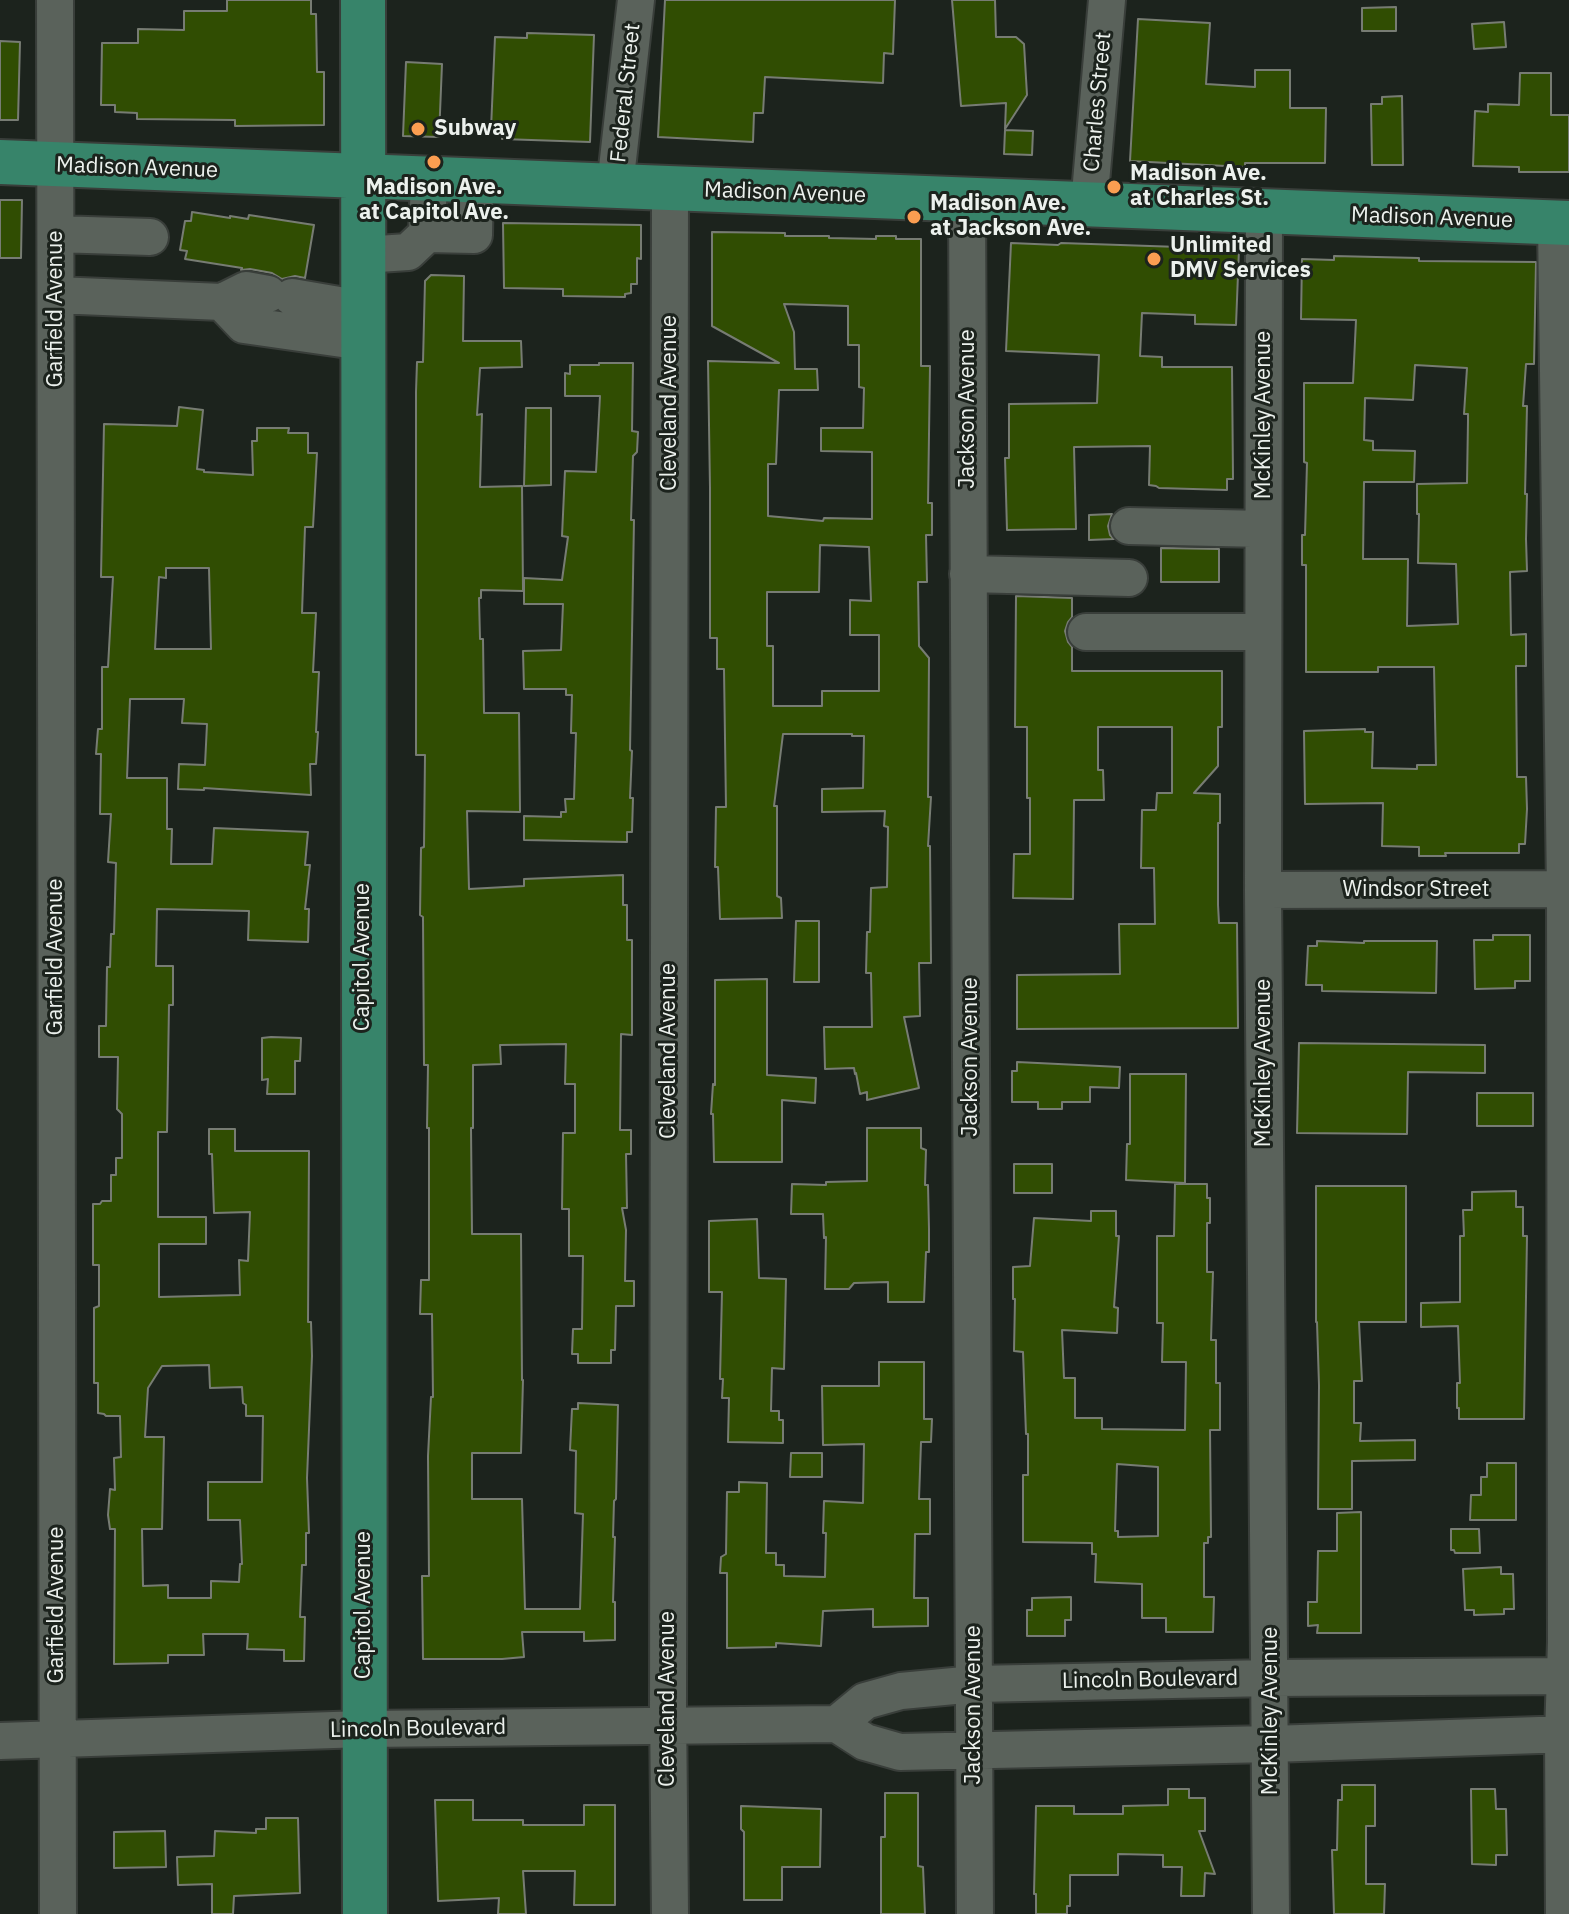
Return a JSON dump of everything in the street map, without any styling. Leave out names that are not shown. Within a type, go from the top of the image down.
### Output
[{"type":"main road","name":"Capitol Avenue","points":[[363,0],[365,1914]]},
{"type":"main road","name":"Madison Avenue","points":[[0,162],[1563,223]]},
{"type":"street","name":"Garfield Avenue","points":[[55,0],[58,1914]]},
{"type":"street","name":"Federal Street","points":[[615,186],[636,0]]},
{"type":"street","name":"Charles Street","points":[[1089,205],[1107,0]]},
{"type":"street","points":[[363,255],[408,252],[427,234],[429,179]]},
{"type":"street","points":[[427,234],[474,235],[475,181]]},
{"type":"street","name":"Cleveland Avenue","points":[[670,188],[670,1914]]},
{"type":"street","name":"Jackson Avenue","points":[[967,200],[975,1914]]},
{"type":"street","name":"McKinley Avenue","points":[[1264,212],[1263,890],[1271,1914]]},
{"type":"street","points":[[1563,223],[1567,889],[1564,1914]]},
{"type":"street","points":[[56,234],[150,237]]},
{"type":"street","points":[[56,295],[222,302],[246,290],[280,295],[363,326]]},
{"type":"street","points":[[222,302],[244,325],[363,326]]},
{"type":"street","points":[[1129,526],[1263,529]]},
{"type":"street","points":[[968,574],[1129,578]]},
{"type":"street","points":[[1086,632],[1263,632]]},
{"type":"street","name":"Windsor Street","points":[[1263,890],[1567,889]]},
{"type":"street","name":"Lincoln Boulevard","points":[[0,1741],[364,1729],[837,1724],[865,1701],[901,1691],[975,1684],[1567,1676]]},
{"type":"street","points":[[837,1724],[865,1742],[900,1752],[1566,1735]]},
{"type":"building","points":[[227,0],[311,0],[311,14],[316,14],[317,72],[324,72],[324,125],[235,126],[235,120],[137,119],[137,113],[115,112],[115,105],[101,105],[102,43],[138,43],[138,29],[184,30],[184,11],[227,11]]},
{"type":"building","points":[[665,0],[895,0],[893,54],[884,53],[883,83],[765,77],[763,113],[754,113],[753,142],[658,137]]},
{"type":"building","points":[[952,0],[995,0],[996,37],[1016,37],[1024,44],[1027,95],[1005,129],[1006,103],[961,106]]},
{"type":"building","points":[[1396,7],[1396,31],[1362,31],[1362,8]]},
{"type":"building","points":[[1138,19],[1210,23],[1206,84],[1255,87],[1255,70],[1290,70],[1290,108],[1326,108],[1325,163],[1245,163],[1245,167],[1130,161]]},
{"type":"building","points":[[1504,22],[1506,47],[1474,49],[1472,24]]},
{"type":"building","points":[[527,33],[594,35],[590,142],[502,139],[502,129],[491,129],[495,37],[527,38]]},
{"type":"building","points":[[0,41],[20,42],[18,120],[0,120]]},
{"type":"building","points":[[406,62],[442,64],[439,137],[403,136]]},
{"type":"building","points":[[1520,73],[1551,73],[1551,115],[1569,115],[1569,172],[1519,172],[1519,167],[1473,166],[1475,111],[1488,112],[1488,104],[1519,105]]},
{"type":"building","points":[[1402,96],[1403,165],[1372,165],[1371,104],[1382,104],[1382,97]]},
{"type":"building","points":[[1005,130],[1033,131],[1032,155],[1004,154]]},
{"type":"building","points":[[0,200],[22,200],[21,258],[0,258]]},
{"type":"building","points":[[192,212],[248,219],[249,215],[314,225],[305,278],[295,276],[282,279],[272,273],[185,259],[187,251],[180,250],[185,221],[191,221]]},
{"type":"building","points":[[503,223],[641,225],[637,284],[631,284],[631,293],[625,294],[625,297],[563,296],[563,289],[504,288]]},
{"type":"building","points":[[712,232],[921,239],[921,366],[930,366],[928,503],[932,503],[932,535],[926,535],[927,582],[918,582],[919,646],[929,658],[931,963],[919,963],[920,1016],[904,1017],[919,1088],[867,1100],[867,1092],[860,1094],[854,1068],[825,1069],[824,1027],[872,1027],[871,973],[866,973],[867,932],[870,932],[871,888],[887,887],[888,827],[884,826],[885,811],[822,812],[822,789],[863,788],[864,736],[783,734],[774,806],[777,806],[777,896],[781,898],[782,918],[720,919],[718,867],[715,867],[716,807],[726,807],[724,669],[717,669],[717,638],[710,638],[708,361],[779,363],[712,326]],"holes":[[[784,304],[848,306],[848,345],[859,345],[859,387],[864,388],[863,428],[821,428],[821,451],[872,452],[872,519],[824,518],[823,521],[768,516],[768,464],[776,464],[779,390],[818,390],[817,369],[795,369],[794,332]],[[820,545],[869,547],[871,601],[850,600],[850,635],[879,635],[879,691],[822,691],[822,706],[773,706],[773,646],[767,646],[767,592],[819,592]]]},
{"type":"building","points":[[1011,243],[1239,249],[1236,325],[1195,324],[1195,315],[1142,313],[1140,356],[1162,357],[1162,367],[1232,367],[1233,479],[1227,479],[1227,490],[1149,485],[1150,446],[1074,447],[1076,529],[1007,530],[1005,458],[1009,458],[1009,404],[1097,403],[1099,355],[1006,351]]},
{"type":"building","points":[[1334,256],[1419,258],[1419,261],[1536,262],[1534,364],[1526,364],[1523,406],[1527,406],[1527,571],[1510,572],[1511,635],[1526,634],[1526,666],[1516,666],[1517,777],[1526,777],[1527,809],[1525,844],[1519,844],[1519,853],[1419,856],[1419,847],[1382,846],[1383,803],[1305,804],[1304,731],[1365,729],[1365,732],[1373,732],[1372,768],[1417,769],[1417,765],[1436,765],[1434,667],[1378,667],[1378,672],[1306,672],[1306,565],[1302,565],[1307,463],[1304,462],[1304,383],[1353,383],[1356,320],[1301,319],[1302,259],[1334,260]],"holes":[[[1415,365],[1467,368],[1464,414],[1468,414],[1467,483],[1417,484],[1418,563],[1456,564],[1458,624],[1407,626],[1408,559],[1363,559],[1364,482],[1414,482],[1415,451],[1373,450],[1373,441],[1364,440],[1365,398],[1413,400]]]},
{"type":"building","points":[[431,275],[464,276],[463,341],[521,341],[522,367],[480,368],[477,415],[482,414],[480,487],[522,486],[523,591],[481,590],[479,598],[484,713],[519,713],[520,812],[467,811],[469,889],[524,886],[524,879],[623,875],[627,940],[632,940],[632,1035],[621,1034],[620,1130],[631,1130],[631,1154],[626,1154],[627,1208],[622,1208],[626,1230],[625,1281],[634,1281],[634,1306],[616,1306],[615,1350],[611,1350],[611,1363],[578,1363],[578,1354],[572,1354],[573,1329],[582,1329],[583,1256],[569,1256],[569,1209],[562,1209],[563,1133],[575,1133],[575,1084],[565,1084],[566,1044],[500,1045],[501,1064],[473,1065],[472,1234],[521,1234],[523,1380],[521,1453],[472,1453],[472,1499],[522,1499],[525,1609],[580,1609],[583,1514],[575,1513],[576,1451],[570,1450],[572,1409],[578,1409],[578,1403],[618,1405],[613,1537],[615,1640],[584,1641],[584,1632],[522,1632],[524,1657],[502,1659],[423,1659],[422,1576],[429,1576],[428,1456],[433,1397],[432,1314],[420,1314],[421,1280],[429,1280],[429,1128],[428,1065],[424,1065],[423,917],[420,915],[425,755],[416,755],[416,392],[417,362],[423,362],[425,281]]},
{"type":"building","points":[[633,363],[632,431],[638,432],[637,452],[633,456],[631,520],[634,520],[630,750],[632,832],[627,832],[627,842],[524,840],[524,816],[561,817],[561,812],[566,812],[565,799],[574,799],[576,733],[571,733],[572,695],[566,695],[566,689],[524,689],[523,651],[561,650],[563,604],[524,604],[524,578],[562,580],[568,537],[562,536],[565,471],[596,472],[600,396],[565,396],[565,373],[570,374],[570,365]]},
{"type":"building","points":[[179,407],[203,410],[197,469],[204,472],[253,475],[252,441],[257,441],[257,428],[289,428],[288,433],[308,433],[308,453],[317,453],[313,527],[305,527],[302,613],[316,613],[313,672],[319,672],[316,764],[310,764],[311,795],[178,789],[179,764],[205,765],[207,724],[182,723],[184,699],[130,699],[127,778],[167,778],[167,829],[172,829],[171,864],[212,864],[214,828],[308,832],[305,865],[310,865],[305,909],[309,909],[308,942],[248,940],[249,911],[157,909],[156,966],[173,966],[173,1005],[169,1005],[167,1132],[158,1132],[158,1217],[206,1217],[206,1244],[159,1244],[159,1297],[240,1295],[239,1260],[248,1261],[250,1212],[214,1213],[209,1129],[235,1129],[235,1151],[309,1151],[308,1322],[311,1322],[312,1356],[307,1478],[309,1533],[306,1533],[306,1565],[302,1565],[300,1617],[305,1617],[304,1661],[284,1661],[284,1650],[247,1649],[248,1634],[203,1634],[204,1655],[168,1655],[168,1663],[114,1664],[115,1529],[110,1529],[108,1515],[110,1489],[115,1490],[114,1458],[121,1457],[120,1416],[98,1413],[98,1383],[94,1383],[94,1308],[99,1306],[99,1265],[93,1265],[93,1204],[111,1201],[111,1175],[116,1175],[116,1158],[122,1158],[122,1114],[117,1109],[118,1057],[99,1057],[99,1026],[106,1026],[107,967],[110,967],[111,934],[114,934],[116,863],[108,862],[111,814],[100,814],[101,754],[96,754],[98,729],[102,729],[102,667],[108,667],[113,577],[101,577],[104,424],[177,426]],"holes":[[[166,568],[209,568],[211,649],[155,649],[159,577],[166,578]],[[209,1365],[210,1388],[242,1387],[246,1416],[263,1416],[262,1482],[208,1482],[208,1520],[240,1520],[242,1564],[239,1582],[211,1581],[211,1598],[168,1598],[168,1585],[143,1586],[142,1529],[162,1529],[164,1437],[145,1437],[148,1388],[162,1366]]]},
{"type":"building","points":[[526,408],[551,408],[551,485],[524,486]]},
{"type":"building","points":[[1112,514],[1108,526],[1114,539],[1089,540],[1089,515]]},
{"type":"building","points":[[1161,548],[1219,549],[1219,582],[1161,582]]},
{"type":"building","points":[[1016,596],[1072,598],[1072,617],[1065,631],[1072,647],[1072,671],[1222,671],[1218,766],[1194,793],[1220,794],[1219,923],[1237,923],[1238,1028],[1017,1029],[1017,975],[1120,974],[1119,924],[1155,924],[1154,868],[1141,868],[1142,810],[1156,810],[1157,793],[1172,793],[1172,727],[1098,727],[1098,770],[1103,770],[1104,800],[1074,800],[1073,899],[1013,898],[1014,854],[1030,854],[1027,727],[1015,727]]},
{"type":"building","points":[[796,921],[819,921],[819,982],[794,982]]},
{"type":"building","points":[[1493,935],[1530,935],[1530,981],[1515,981],[1515,988],[1475,989],[1474,940],[1493,940]]},
{"type":"building","points":[[1317,941],[1437,941],[1436,993],[1322,991],[1322,985],[1306,985],[1308,946],[1317,946]]},
{"type":"building","points":[[767,979],[767,1075],[816,1078],[815,1103],[782,1100],[782,1162],[714,1162],[711,1114],[715,1085],[715,980]]},
{"type":"building","points":[[262,1038],[301,1038],[300,1061],[295,1061],[295,1094],[267,1094],[268,1079],[262,1080]]},
{"type":"building","points":[[1299,1043],[1485,1045],[1485,1073],[1408,1072],[1407,1134],[1297,1133]]},
{"type":"building","points":[[1017,1062],[1120,1067],[1119,1088],[1090,1087],[1090,1102],[1062,1102],[1062,1109],[1038,1109],[1038,1102],[1012,1102],[1012,1071],[1017,1071]]},
{"type":"building","points":[[1130,1074],[1186,1074],[1185,1183],[1126,1180],[1127,1144],[1130,1144]]},
{"type":"building","points":[[1477,1093],[1533,1093],[1533,1126],[1477,1126]]},
{"type":"building","points":[[867,1128],[921,1128],[921,1148],[926,1150],[929,1229],[924,1302],[888,1302],[888,1282],[854,1283],[849,1289],[825,1289],[823,1214],[791,1214],[792,1184],[867,1181]]},
{"type":"building","points":[[1014,1164],[1052,1164],[1052,1193],[1014,1193]]},
{"type":"building","points":[[1175,1184],[1207,1184],[1210,1223],[1207,1223],[1207,1272],[1213,1272],[1211,1340],[1216,1340],[1216,1383],[1220,1383],[1220,1430],[1210,1430],[1211,1537],[1208,1537],[1208,1543],[1204,1543],[1204,1597],[1214,1597],[1213,1632],[1166,1632],[1166,1618],[1142,1618],[1142,1584],[1095,1582],[1096,1554],[1092,1554],[1092,1543],[1023,1542],[1023,1475],[1028,1475],[1028,1434],[1023,1352],[1014,1351],[1013,1267],[1030,1266],[1034,1218],[1091,1221],[1091,1211],[1116,1211],[1116,1236],[1119,1236],[1114,1307],[1118,1308],[1117,1333],[1062,1330],[1064,1378],[1075,1378],[1075,1418],[1102,1418],[1102,1429],[1185,1430],[1186,1362],[1162,1362],[1163,1323],[1157,1323],[1157,1236],[1174,1236]],"holes":[[[1117,1464],[1158,1467],[1158,1536],[1118,1537],[1118,1531],[1115,1531]]]},
{"type":"building","points":[[1316,1186],[1406,1186],[1406,1322],[1359,1322],[1362,1381],[1354,1381],[1354,1423],[1361,1423],[1360,1441],[1415,1440],[1415,1460],[1352,1461],[1352,1509],[1318,1509]]},
{"type":"building","points":[[1516,1191],[1516,1207],[1523,1207],[1523,1236],[1527,1236],[1524,1419],[1459,1419],[1458,1326],[1421,1327],[1421,1303],[1460,1302],[1460,1236],[1464,1236],[1463,1210],[1472,1210],[1472,1192]]},
{"type":"building","points":[[757,1219],[759,1278],[786,1279],[784,1369],[772,1368],[771,1411],[779,1411],[779,1420],[783,1420],[783,1443],[728,1442],[729,1398],[722,1398],[723,1379],[720,1379],[722,1292],[709,1292],[709,1221]]},
{"type":"building","points":[[879,1362],[924,1362],[924,1419],[932,1419],[931,1442],[921,1442],[919,1499],[930,1499],[930,1534],[915,1534],[914,1598],[928,1598],[928,1626],[873,1627],[873,1609],[823,1611],[821,1646],[776,1643],[776,1647],[727,1648],[727,1573],[720,1573],[721,1557],[726,1554],[727,1492],[739,1492],[739,1482],[767,1483],[766,1553],[776,1553],[776,1565],[784,1565],[784,1576],[825,1577],[824,1501],[863,1503],[864,1444],[823,1445],[822,1386],[879,1386]]},
{"type":"building","points":[[791,1453],[822,1453],[822,1477],[790,1477]]},
{"type":"building","points":[[1487,1463],[1516,1463],[1516,1520],[1470,1520],[1471,1495],[1481,1495],[1481,1477],[1487,1477]]},
{"type":"building","points":[[1361,1512],[1361,1633],[1317,1633],[1318,1625],[1308,1626],[1308,1602],[1317,1602],[1318,1551],[1337,1551],[1337,1513]]},
{"type":"building","points":[[1451,1529],[1479,1529],[1480,1553],[1455,1553],[1451,1550]]},
{"type":"building","points":[[1501,1567],[1501,1574],[1513,1574],[1514,1609],[1504,1609],[1504,1614],[1474,1615],[1474,1610],[1465,1610],[1463,1569]]},
{"type":"building","points":[[1071,1597],[1071,1620],[1065,1620],[1065,1636],[1027,1636],[1027,1610],[1032,1610],[1032,1598]]},
{"type":"building","points":[[1342,1785],[1375,1785],[1375,1826],[1366,1826],[1366,1884],[1385,1884],[1384,1914],[1334,1914],[1332,1850],[1337,1850],[1338,1800],[1342,1800]]},
{"type":"building","points":[[1168,1789],[1189,1789],[1189,1798],[1205,1798],[1205,1831],[1199,1831],[1215,1874],[1205,1873],[1204,1896],[1181,1896],[1182,1867],[1163,1867],[1163,1855],[1118,1854],[1118,1875],[1070,1875],[1067,1914],[1036,1914],[1036,1806],[1074,1806],[1074,1814],[1123,1814],[1123,1806],[1168,1805]]},
{"type":"building","points":[[1471,1789],[1495,1789],[1496,1809],[1506,1809],[1507,1855],[1496,1855],[1496,1865],[1472,1864]]},
{"type":"building","points":[[885,1793],[918,1793],[918,1866],[923,1867],[925,1914],[881,1914],[881,1837],[885,1837]]},
{"type":"building","points":[[435,1800],[473,1800],[473,1820],[523,1820],[523,1825],[584,1825],[584,1805],[615,1805],[615,1905],[574,1905],[575,1871],[523,1871],[526,1914],[498,1914],[499,1898],[438,1901]]},
{"type":"building","points":[[741,1806],[821,1809],[820,1867],[782,1867],[782,1900],[744,1900]]},
{"type":"building","points":[[266,1818],[298,1818],[300,1893],[234,1896],[233,1914],[212,1914],[212,1884],[178,1885],[177,1857],[214,1856],[215,1831],[256,1833],[256,1829],[266,1829]]},
{"type":"building","points":[[165,1831],[166,1867],[114,1868],[114,1832]]},
{"type":"place","name":"Subway","points":[[418,129]]},
{"type":"place","name":"Madison Ave. at Capitol Ave.","points":[[434,162]]},
{"type":"place","name":"Madison Ave. at Charles St.","points":[[1114,187]]},
{"type":"place","name":"Madison Ave. at Jackson Ave.","points":[[914,217]]},
{"type":"place","name":"Unlimited DMV Services","points":[[1154,259]]}]
